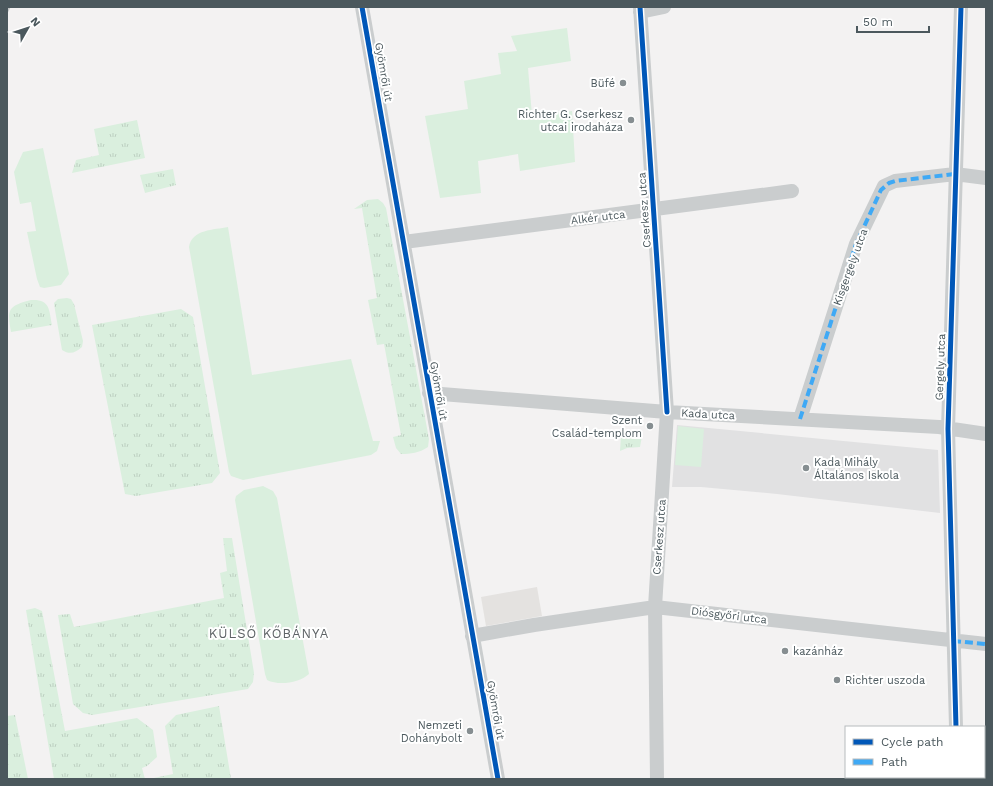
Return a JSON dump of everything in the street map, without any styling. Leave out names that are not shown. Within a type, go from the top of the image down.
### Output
[{"type":"street","name":"Gyömrői út","points":[[362,7],[498,779]]},
{"type":"street","points":[[640,9],[664,7]]},
{"type":"street","name":"Gergely utca","points":[[956,726],[948,429],[961,7]]},
{"type":"street","name":"Cserkesz utca","points":[[640,9],[667,412],[655,607],[657,779]]},
{"type":"street","points":[[955,174],[986,178]]},
{"type":"street","name":"Kisgergely utca","points":[[800,419],[856,244],[881,190],[889,183],[895,181],[955,174]]},
{"type":"street","name":"Alkér utca","points":[[404,242],[792,191]]},
{"type":"street","name":"Kada utca","points":[[429,393],[667,412],[948,429],[986,434]]},
{"type":"street","name":"Diósgyőri utca","points":[[472,636],[655,607],[986,644]]},
{"type":"shaded area","name":"Kada Mihály Általános Iskola","points":[[677,425],[938,450],[940,513],[777,494],[701,487],[672,487]]},
{"type":"shaded area","points":[[537,587],[542,616],[486,626],[481,597]]},
{"type":"green space","points":[[567,28],[571,61],[528,68],[532,115],[572,111],[575,162],[520,171],[518,154],[478,161],[481,193],[440,198],[425,116],[468,109],[464,81],[501,74],[498,53],[517,51],[511,36]]},
{"type":"green space","points":[[137,120],[145,158],[72,173],[76,160],[99,155],[94,129]]},
{"type":"green space","points":[[43,148],[69,274],[61,285],[44,288],[40,287],[37,279],[27,232],[36,231],[31,202],[20,204],[14,172],[23,152]]},
{"type":"green space","points":[[173,169],[176,185],[145,193],[140,175]]},
{"type":"green space","points":[[378,199],[386,208],[429,439],[428,447],[421,451],[412,453],[401,454],[396,448],[393,437],[401,435],[384,344],[377,345],[368,300],[377,298],[362,208],[354,209],[367,200]]},
{"type":"green space","points":[[228,227],[252,375],[351,359],[373,441],[380,441],[377,451],[371,455],[243,480],[231,476],[229,472],[189,247],[194,237],[204,231]]},
{"type":"green space","points":[[58,299],[71,299],[74,304],[83,341],[82,347],[75,352],[70,353],[62,350],[54,303]]},
{"type":"green space","points":[[31,300],[42,301],[48,306],[52,325],[11,332],[9,318],[11,310],[18,304]]},
{"type":"green space","points":[[181,309],[193,317],[220,473],[212,483],[136,496],[125,494],[92,325]]},
{"type":"green space","points":[[678,426],[704,429],[701,467],[675,465]]},
{"type":"green space","points":[[621,435],[642,436],[640,447],[627,448],[620,451]]},
{"type":"green space","points":[[263,486],[273,491],[277,498],[309,674],[300,680],[289,683],[272,682],[267,680],[265,674],[235,500],[236,496],[244,490]]},
{"type":"green space","points":[[223,538],[232,538],[254,673],[253,682],[248,689],[92,715],[83,713],[73,704],[58,615],[70,614],[74,627],[224,598],[220,573],[227,571]]},
{"type":"green space","points":[[35,608],[42,611],[65,731],[137,718],[153,730],[157,757],[147,766],[142,768],[145,779],[54,779],[26,610]]},
{"type":"green space","points":[[219,706],[231,779],[149,779],[173,774],[165,726],[176,715]]},
{"type":"green space","points":[[15,715],[28,779],[7,779],[7,716]]},
{"type":"railway","points":[[7,11],[9,7]]},
{"type":"marked path","points":[[800,419],[856,244],[881,190],[889,183],[895,181],[955,174]]},
{"type":"marked path","points":[[953,641],[986,644]]},
{"type":"cycle path","points":[[362,7],[498,779]]},
{"type":"cycle path","points":[[640,7],[667,412]]},
{"type":"cycle path","points":[[956,726],[948,429],[961,7]]},
{"type":"place","name":"Büfé","points":[[623,83]]},
{"type":"place","name":"Richter G. Cserkesz utcai irodaháza","points":[[631,120]]},
{"type":"place","name":"Szent Család-templom","points":[[650,426]]},
{"type":"place","name":"Kada Mihály Általános Iskola","points":[[806,468]]},
{"type":"place","name":"kazánház","points":[[785,651]]},
{"type":"place","name":"Richter uszoda","points":[[837,680]]},
{"type":"place","name":"Nemzeti Dohánybolt","points":[[470,731]]},
{"type":"district","name":"KÜLSŐ KŐBÁNYA","points":[[269,633]]}]
